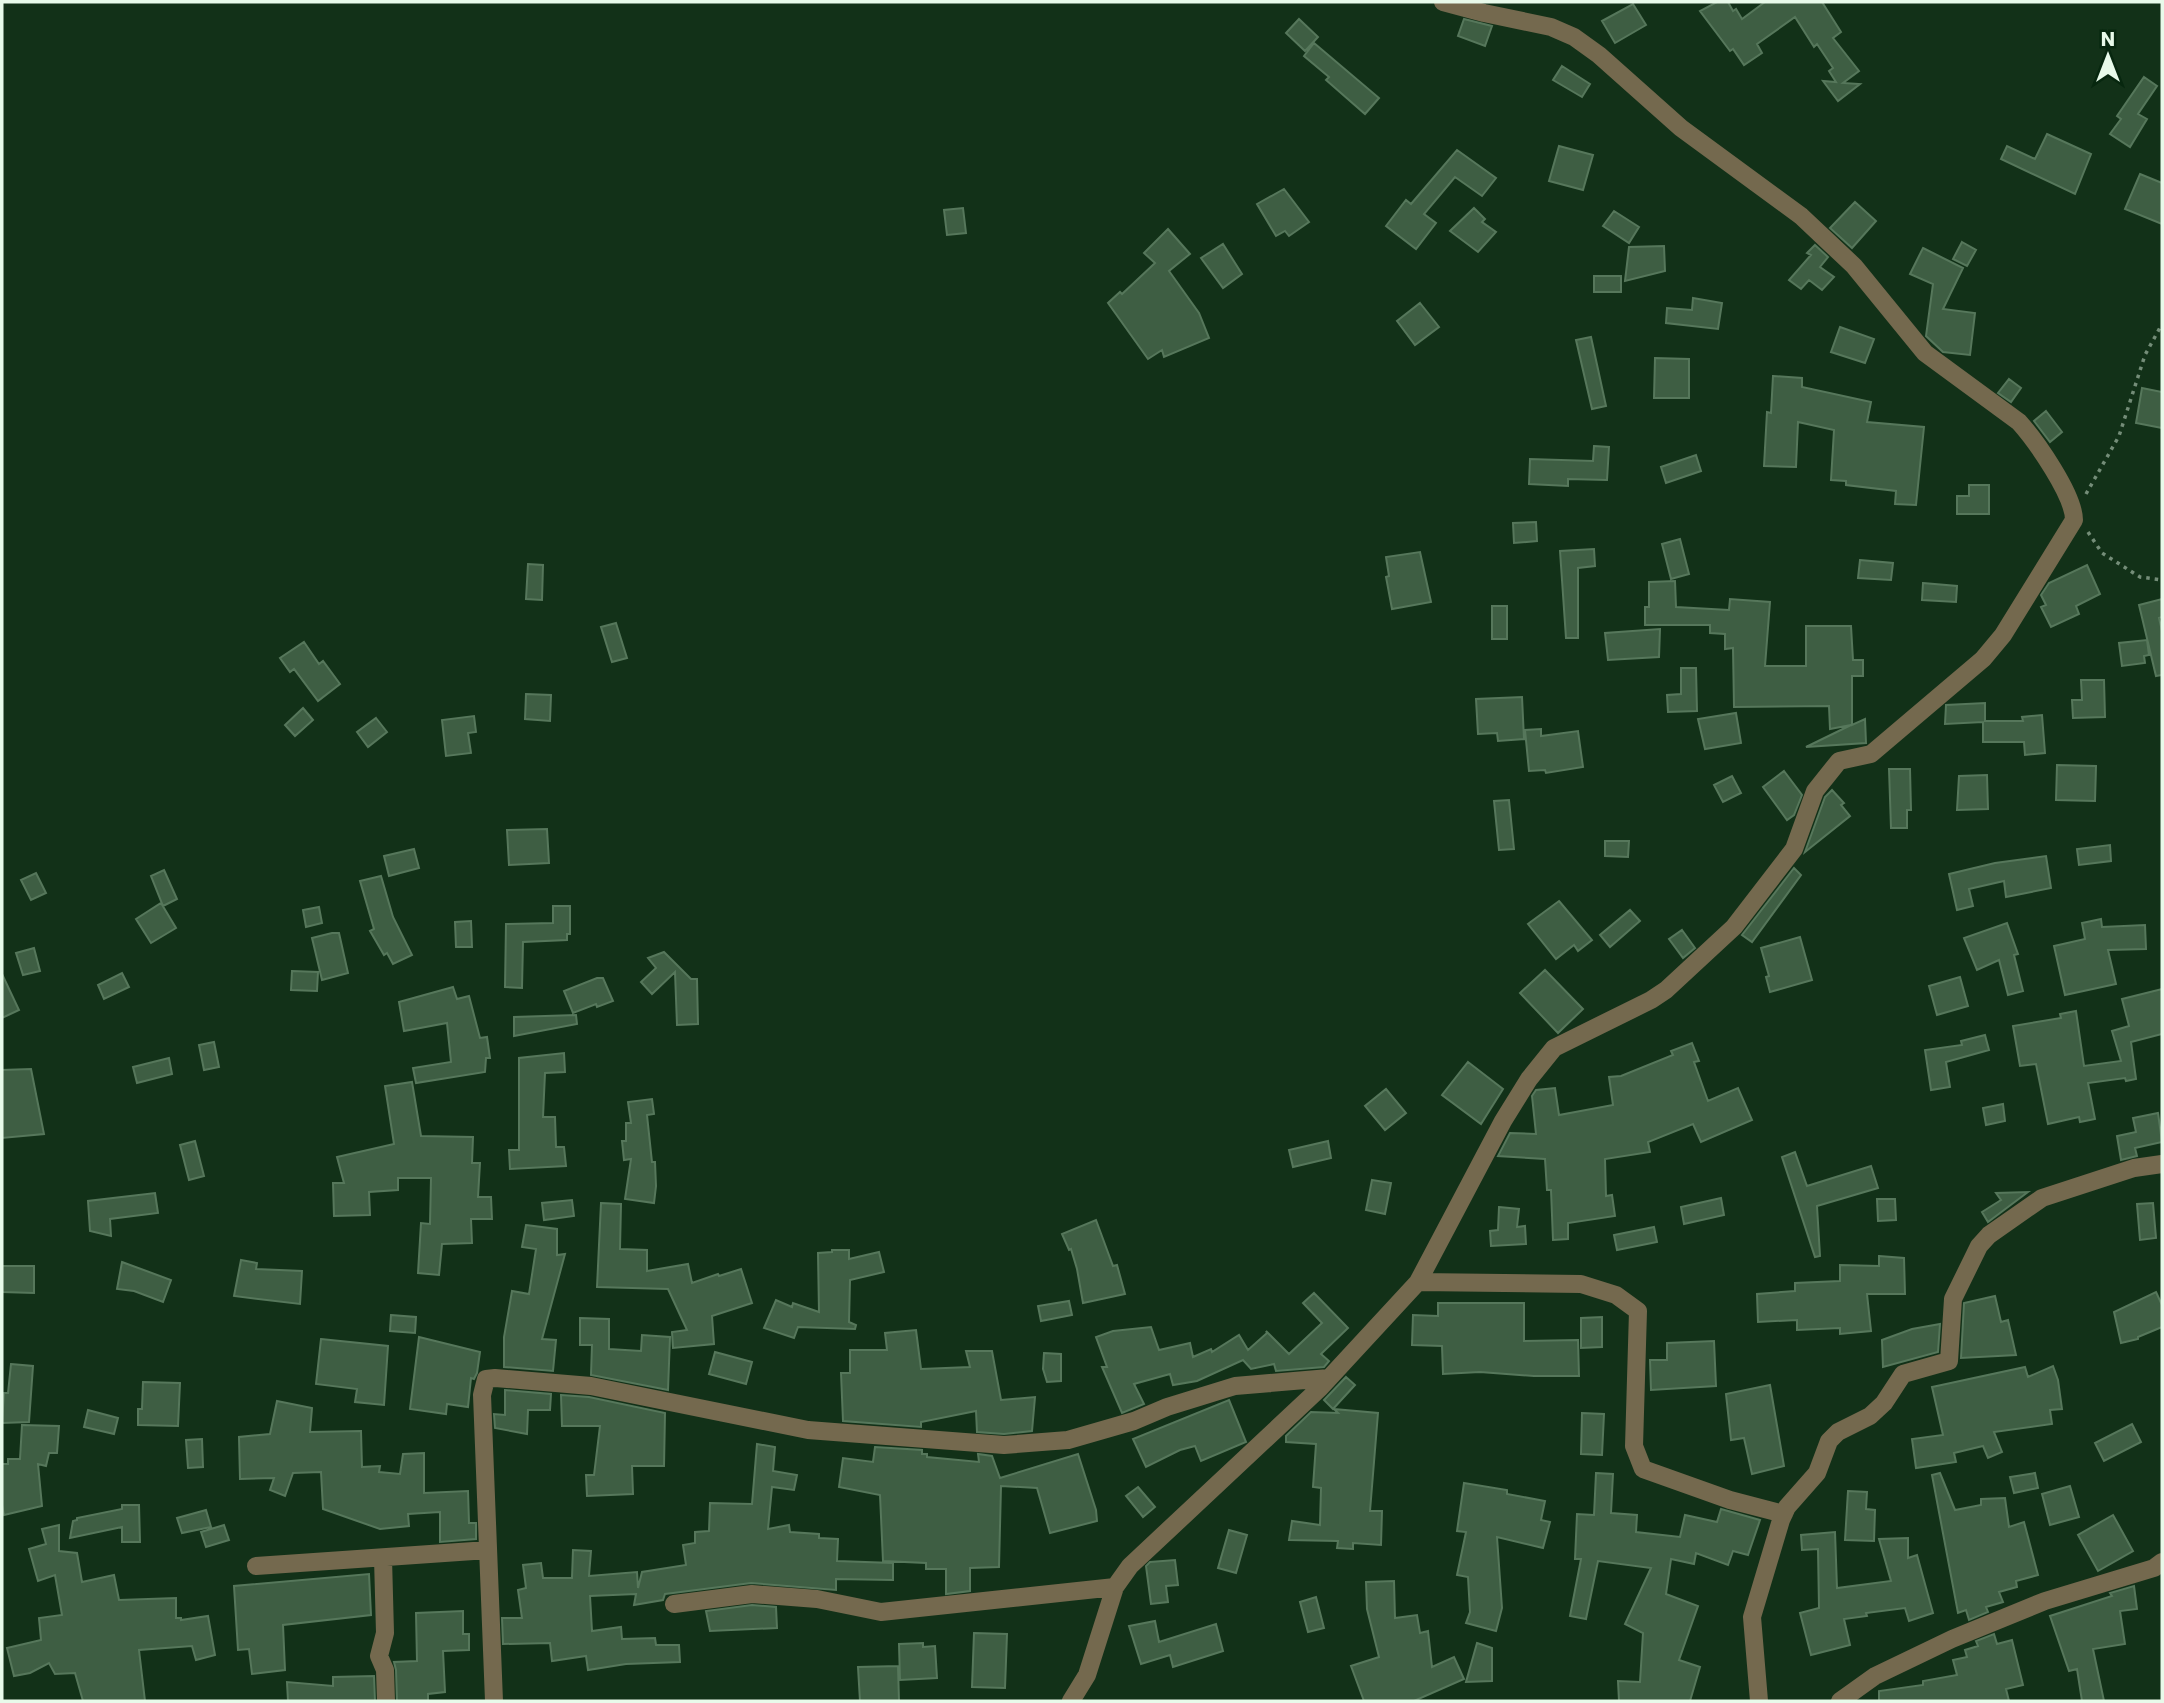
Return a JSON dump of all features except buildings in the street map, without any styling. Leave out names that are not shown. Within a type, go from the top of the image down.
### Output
[{"type":"street","points":[[1071,1701],[1087,1675],[1115,1587],[1130,1566],[1329,1378],[1418,1282],[1503,1121],[1529,1079],[1554,1048],[1651,1000],[1734,927],[1794,849],[1815,790],[1839,761],[1871,754],[1983,660],[2003,635],[2072,526],[2074,512],[2069,497],[2031,435],[2019,422],[1925,353],[1854,266],[1801,216],[1681,128],[1599,55],[1574,37],[1551,27],[1443,2]]},
{"type":"street","points":[[1759,1701],[1752,1617],[1787,1507],[1816,1474],[1829,1441],[1838,1432],[1870,1416],[1884,1403],[1903,1374],[1949,1361],[1953,1299],[1979,1246],[1989,1235],[2042,1198],[2134,1168],[2162,1164]]},
{"type":"street","points":[[1418,1282],[1581,1284],[1616,1295],[1638,1311],[1634,1446],[1643,1469],[1730,1500],[1784,1514]]},
{"type":"street","points":[[494,1701],[482,1395],[486,1379],[591,1386],[807,1430],[1004,1445],[1068,1440],[1134,1421],[1167,1407],[1235,1386],[1329,1378]]},
{"type":"street","points":[[256,1566],[488,1550]]},
{"type":"street","points":[[383,1558],[384,1633],[379,1656],[384,1670],[386,1701]]},
{"type":"street","points":[[1840,1701],[1875,1676],[1952,1639],[2045,1601],[2154,1568],[2162,1562]]},
{"type":"street","points":[[674,1604],[752,1594],[817,1599],[881,1612],[1115,1587]]},
{"type":"path","points":[[2162,324],[2145,355],[2119,436],[2074,512],[2102,553],[2140,577],[2162,580]]}]
